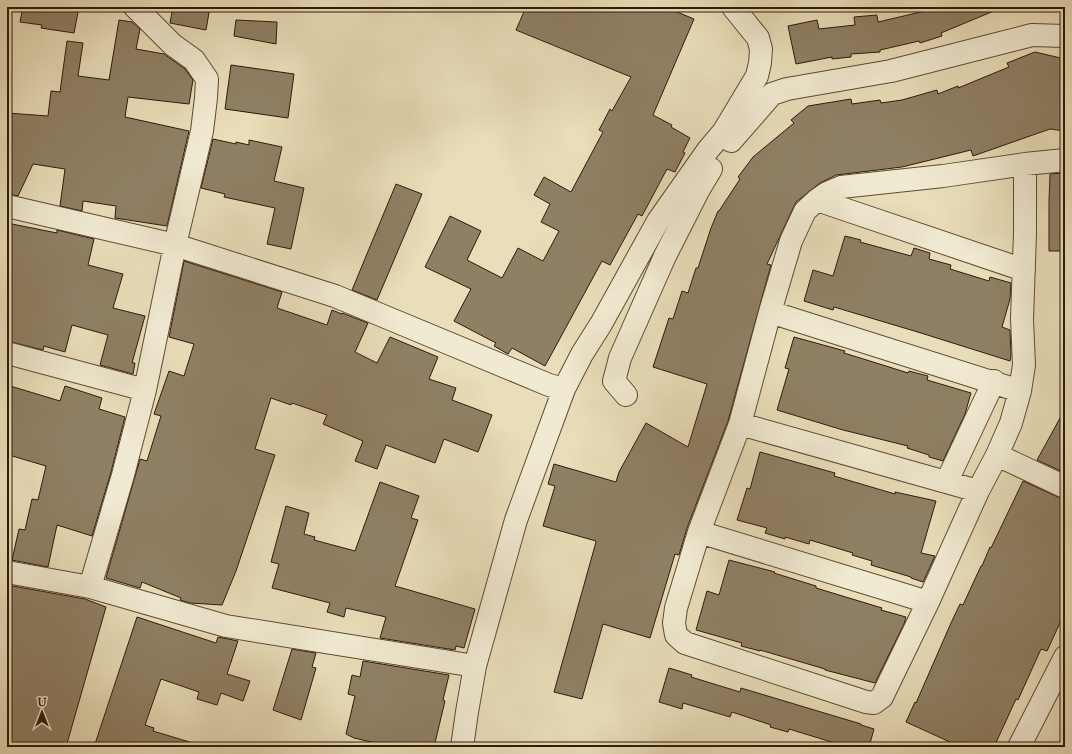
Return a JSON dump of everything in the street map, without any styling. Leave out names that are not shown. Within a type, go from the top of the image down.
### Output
[{"type":"street","points":[[90,587],[123,475],[145,390],[175,245],[202,131],[207,79],[194,60],[173,45],[135,7]]},
{"type":"street","points":[[462,747],[475,666],[516,520],[564,389],[582,354],[605,317],[658,221],[708,150],[724,131],[757,76],[761,49],[758,38],[733,7]]},
{"type":"street","points":[[626,395],[614,381],[620,358],[665,256],[699,189],[721,152],[772,94],[787,89],[892,71],[1032,35],[1065,36]]},
{"type":"street","points":[[1024,164],[1024,270],[1022,319],[1024,365],[1020,391],[1011,423],[997,455],[978,491],[928,602],[882,697],[874,703],[866,702],[685,643],[676,635],[674,623],[676,608],[699,532],[740,424],[770,312],[797,227],[805,212],[817,200],[827,193],[841,187],[943,176],[1024,164],[1065,160]]},
{"type":"street","points":[[817,200],[1024,270]]},
{"type":"street","points":[[7,206],[175,245],[335,296],[549,385],[564,389]]},
{"type":"street","points":[[770,312],[994,381],[1020,391]]},
{"type":"street","points":[[7,353],[145,390]]},
{"type":"street","points":[[947,481],[994,381]]},
{"type":"street","points":[[740,424],[947,481],[978,491]]},
{"type":"street","points":[[997,455],[1065,487]]},
{"type":"street","points":[[699,532],[928,602]]},
{"type":"street","points":[[7,572],[90,587],[226,626],[475,666]]},
{"type":"street","points":[[1019,747],[1065,657]]},
{"type":"building","points":[[23,7],[79,7],[74,33],[41,28],[42,25],[20,22]]},
{"type":"building","points":[[173,7],[210,7],[206,30],[170,23]]},
{"type":"building","points":[[526,7],[665,7],[694,19],[653,115],[672,125],[671,127],[690,138],[683,152],[685,153],[675,172],[667,169],[642,216],[638,214],[610,265],[602,261],[545,366],[512,348],[508,354],[494,346],[496,343],[454,321],[471,289],[425,267],[450,216],[481,231],[467,260],[502,278],[518,248],[543,261],[559,231],[541,222],[550,204],[534,195],[544,177],[571,192],[603,132],[599,130],[610,109],[612,111],[631,77],[516,30]]},
{"type":"building","points":[[942,7],[1001,8],[941,33],[942,36],[920,43],[919,41],[880,50],[880,52],[851,54],[851,57],[832,59],[832,57],[796,64],[788,26],[817,20],[819,29],[855,25],[854,17],[877,15],[878,22]]},
{"type":"building","points":[[119,20],[132,22],[140,29],[136,49],[164,54],[185,69],[193,80],[189,104],[128,97],[125,117],[189,131],[167,226],[115,218],[116,206],[83,201],[82,211],[60,206],[65,169],[33,164],[18,196],[7,194],[7,113],[48,116],[51,91],[60,92],[67,41],[83,43],[78,76],[109,80]]},
{"type":"building","points":[[236,20],[277,22],[276,44],[234,36]]},
{"type":"building","points":[[1035,52],[1065,59],[1065,131],[1050,129],[973,156],[971,150],[902,167],[836,175],[820,183],[796,202],[767,264],[771,265],[728,421],[687,528],[679,555],[675,554],[650,638],[603,624],[582,699],[554,692],[596,541],[543,526],[555,486],[548,484],[554,464],[616,482],[619,472],[646,423],[688,447],[707,384],[653,367],[669,318],[673,319],[682,291],[688,293],[718,211],[740,179],[738,177],[753,157],[794,123],[791,120],[808,106],[851,99],[852,104],[880,100],[881,103],[902,100],[937,90],[938,94],[958,86],[958,88],[1009,67],[1007,63]]},
{"type":"building","points":[[231,65],[294,74],[288,118],[225,109]]},
{"type":"building","points":[[213,139],[249,145],[249,140],[282,147],[274,181],[304,188],[291,249],[267,244],[275,208],[224,197],[225,194],[201,188]]},
{"type":"building","points":[[1065,173],[1065,251],[1049,251],[1050,174]]},
{"type":"building","points":[[396,184],[422,194],[377,300],[352,290]]},
{"type":"building","points":[[7,223],[57,233],[57,230],[94,239],[88,265],[123,274],[113,308],[145,316],[132,363],[135,363],[133,374],[100,365],[108,335],[72,325],[65,352],[44,346],[43,350],[7,341]]},
{"type":"building","points":[[845,236],[861,240],[860,242],[911,256],[914,248],[930,253],[929,259],[951,265],[950,269],[989,281],[990,277],[1011,283],[1010,299],[1002,327],[1010,330],[1010,361],[834,307],[833,310],[804,301],[813,270],[833,276]]},
{"type":"building","points":[[184,261],[282,292],[277,308],[327,325],[332,310],[368,323],[355,352],[377,363],[390,337],[438,357],[429,379],[456,388],[452,400],[492,415],[478,452],[444,439],[435,463],[386,445],[377,469],[355,461],[363,441],[323,424],[327,415],[292,403],[291,405],[271,398],[255,449],[275,455],[236,571],[222,605],[190,603],[180,600],[181,598],[142,582],[140,588],[106,578],[140,459],[147,461],[161,416],[154,414],[169,371],[184,376],[194,344],[169,337]]},
{"type":"building","points":[[794,337],[845,351],[844,353],[908,373],[909,371],[928,376],[927,380],[971,393],[965,414],[943,461],[907,448],[908,446],[843,430],[777,410],[789,369],[785,368]]},
{"type":"building","points":[[7,385],[60,401],[65,386],[102,398],[99,409],[125,417],[111,472],[92,536],[57,525],[48,567],[12,560],[19,529],[25,530],[32,499],[38,500],[46,466],[9,455],[11,448],[7,447]]},
{"type":"building","points":[[1065,409],[1065,473],[1037,460]]},
{"type":"building","points":[[760,452],[835,473],[834,476],[895,494],[895,492],[936,501],[921,553],[935,556],[923,582],[871,565],[872,561],[852,555],[853,553],[810,540],[809,544],[785,537],[785,539],[765,533],[767,528],[737,520],[747,488],[750,489]]},
{"type":"building","points":[[1023,481],[1065,499],[1065,612],[1047,651],[1041,649],[1018,700],[1016,699],[994,747],[961,747],[906,722],[960,604],[963,605]]},
{"type":"building","points":[[380,482],[419,496],[411,518],[418,520],[395,586],[475,609],[464,648],[456,646],[455,650],[380,638],[386,617],[346,608],[344,617],[327,612],[330,603],[272,588],[279,564],[271,562],[286,506],[309,513],[304,534],[315,537],[314,540],[355,551]]},
{"type":"building","points":[[729,560],[775,572],[774,573],[816,586],[816,588],[882,608],[881,610],[906,617],[875,683],[825,670],[760,650],[741,646],[742,643],[696,630],[707,591],[719,595]]},
{"type":"building","points":[[7,585],[85,599],[106,607],[66,747],[7,747]]},
{"type":"building","points":[[137,617],[216,643],[218,637],[238,641],[227,674],[250,681],[243,701],[221,693],[217,705],[197,699],[199,692],[161,679],[145,725],[154,728],[153,731],[193,743],[193,747],[94,747]]},
{"type":"building","points":[[292,649],[316,653],[312,667],[316,668],[301,720],[273,710]]},
{"type":"building","points":[[363,661],[449,675],[443,700],[445,701],[434,747],[392,747],[354,738],[346,734],[355,696],[348,694],[352,675],[360,677]]},
{"type":"building","points":[[669,668],[692,675],[691,677],[740,692],[741,688],[874,729],[869,747],[848,747],[789,729],[788,732],[770,727],[771,725],[732,712],[730,717],[683,703],[682,709],[659,702]]}]
